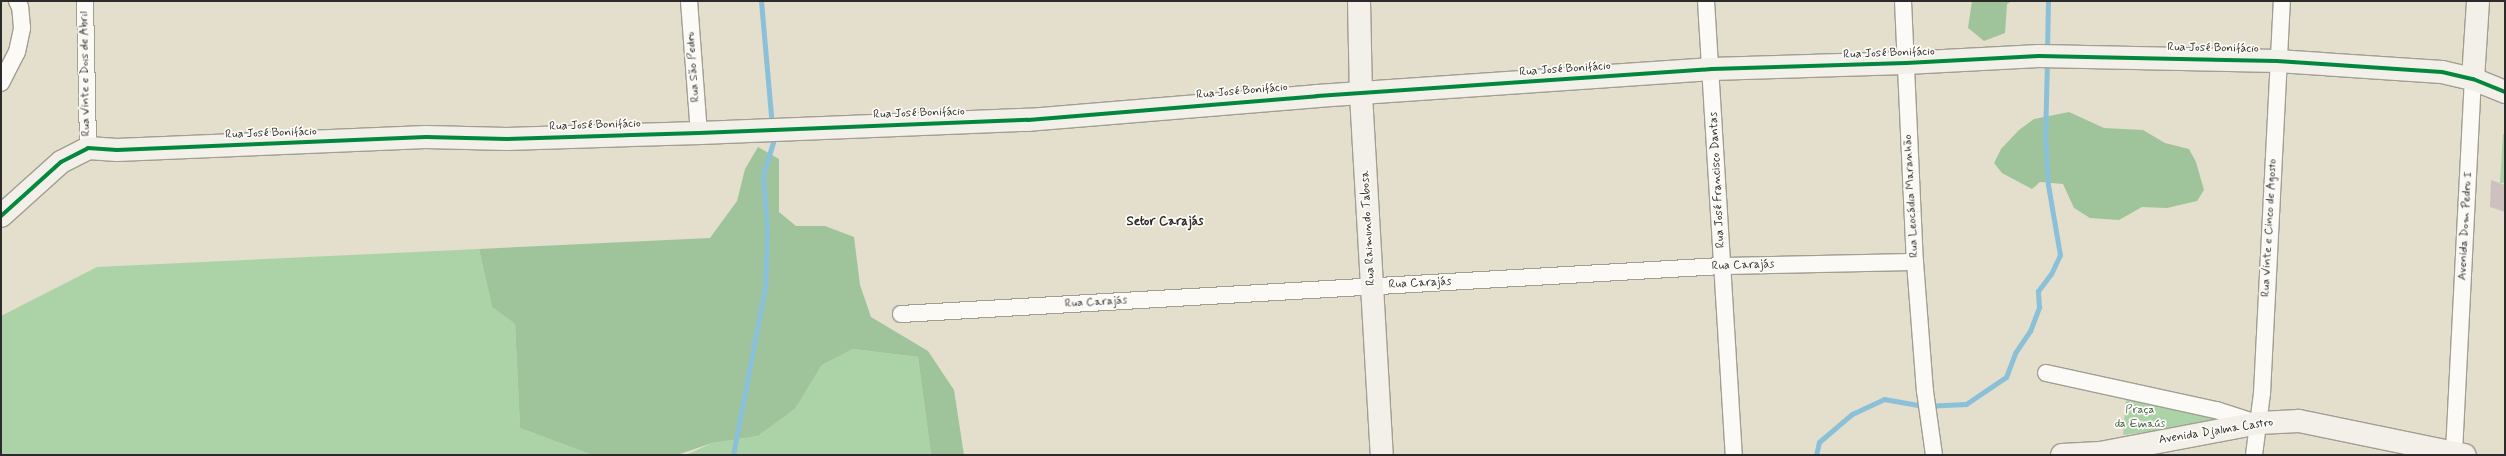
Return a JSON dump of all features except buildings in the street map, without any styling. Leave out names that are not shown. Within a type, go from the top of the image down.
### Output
[{"type":"street","points":[[1,83],[17,52],[22,28],[17,1]]},
{"type":"street","name":"Rua Vinte e Dois de Abril","points":[[85,1],[88,148]]},
{"type":"street","name":"Rua São Pedro","points":[[689,1],[699,133]]},
{"type":"street","name":"Rua Raimundo Tabosa","points":[[1358,1],[1361,94],[1382,455]]},
{"type":"street","name":"Rua José Francisco Dantas","points":[[1706,1],[1712,69],[1722,266],[1734,455]]},
{"type":"street","name":"Rua Leocádia Maranhão","points":[[1903,1],[1915,262],[1925,391],[1934,455]]},
{"type":"street","name":"Rua Vinte e Cinco de Agosto","points":[[2254,455],[2262,393],[2277,61],[2282,1]]},
{"type":"street","name":"Avenida Dom Pedro I","points":[[2460,453],[2473,79],[2478,1]]},
{"type":"street","name":"Rua José Bonifácio","points":[[88,148],[117,150],[426,137],[507,139],[1028,120],[1317,96],[1712,69],[1906,64],[2047,56],[2277,61],[2442,72],[2473,79],[2505,92]]},
{"type":"street","points":[[1,216],[61,162],[88,148]]},
{"type":"street","name":"Rua Carajás","points":[[900,314],[1722,266],[1915,262]]},
{"type":"street","points":[[2046,374],[2216,410],[2259,423]]},
{"type":"street","name":"Avenida Djalma Castro","points":[[2062,455],[2100,453],[2259,423],[2299,421],[2460,453]]},
{"type":"green space","points":[[1972,1],[2012,1],[2007,4],[2005,33],[1984,41],[1968,28]]},
{"type":"green space","points":[[2069,112],[2104,128],[2143,130],[2165,143],[2189,149],[2196,162],[2204,190],[2197,201],[2167,208],[2142,207],[2119,220],[2090,218],[2074,208],[2063,184],[2040,182],[2032,189],[2002,173],[1994,163],[2001,149],[2019,130],[2034,119]]},
{"type":"green space","points":[[2503,134],[2505,134],[2505,183],[2500,183]]},
{"type":"green space","points":[[758,147],[779,159],[779,212],[796,226],[825,226],[854,237],[860,285],[871,317],[928,351],[954,390],[964,455],[931,455],[918,357],[853,349],[822,365],[795,409],[758,436],[712,443],[677,455],[592,455],[520,428],[515,324],[492,307],[479,249],[710,238],[737,201],[745,169]]},
{"type":"green space","points":[[479,249],[492,307],[515,324],[520,428],[592,455],[1,455],[1,316],[97,267]]},
{"type":"green space","points":[[853,349],[918,357],[931,455],[686,455],[712,443],[758,436],[795,409],[822,365]]},
{"type":"green space","name":"Praça da Emaús","points":[[2126,399],[2234,421],[2123,435]]},
{"type":"waterway","points":[[761,1],[772,126]]},
{"type":"waterway","points":[[2047,52],[2048,1]]},
{"type":"waterway","points":[[1816,455],[1819,442],[1852,414],[1884,399],[1923,406],[1966,404],[2006,377],[2015,353],[2030,331],[2039,307],[2038,291],[2051,274],[2060,255],[2048,185],[2045,138],[2047,62]]},
{"type":"waterway","points":[[733,455],[765,288],[767,231],[763,175],[773,142],[772,135]]},
{"type":"cycle path","points":[[1,216],[61,162],[88,148],[117,150],[426,137],[507,139],[1028,120],[1317,96],[1712,69],[1906,63],[2039,56],[2277,61],[2442,72],[2473,79],[2505,92]]},
{"type":"district","name":"Setor Carajás","points":[[1165,222]]}]
